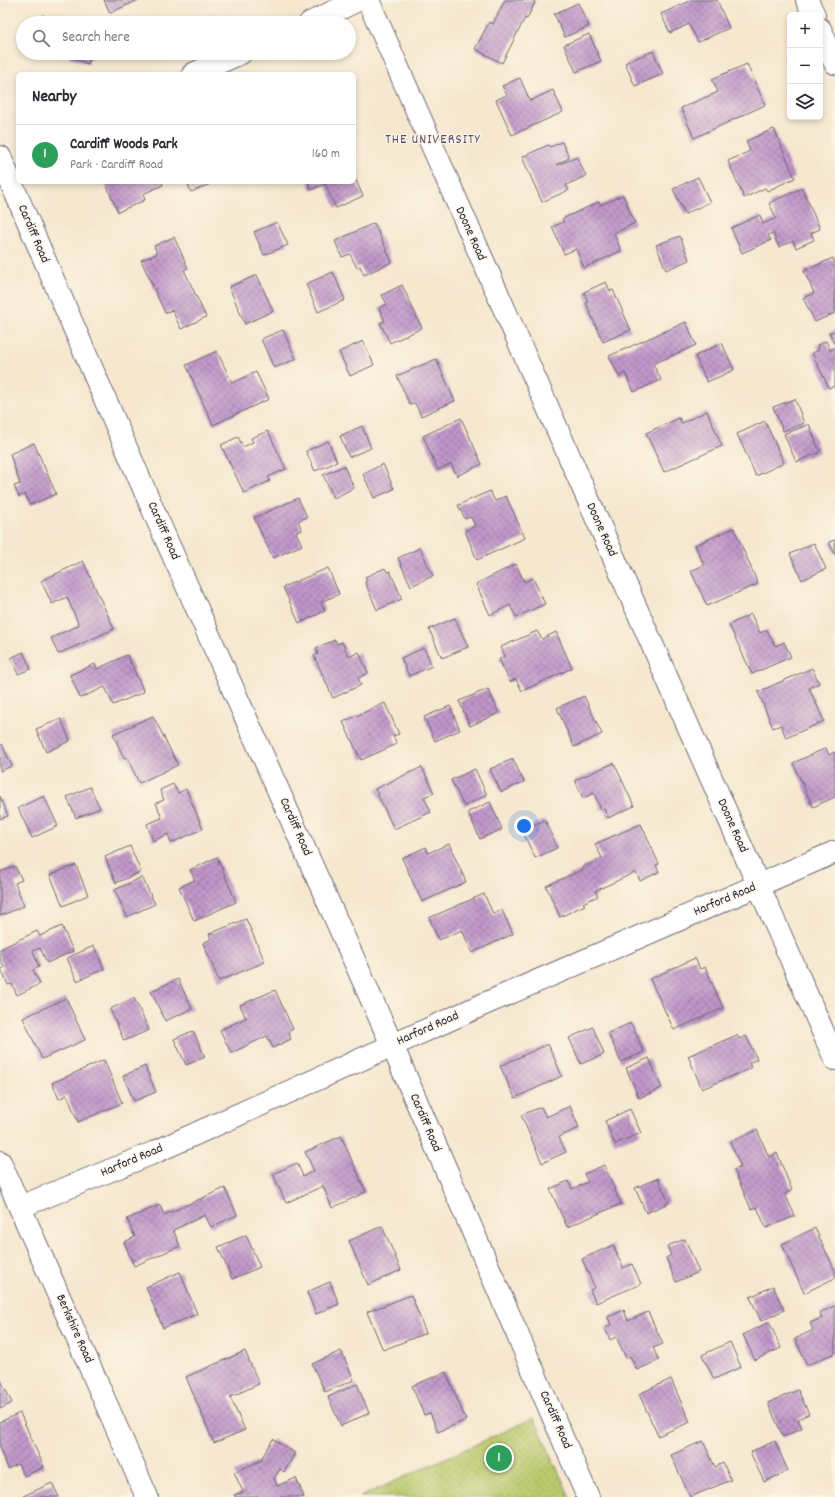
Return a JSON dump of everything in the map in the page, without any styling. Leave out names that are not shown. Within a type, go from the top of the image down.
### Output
[{"type":"street","points":[[325,16],[358,0]]},
{"type":"street","name":"Doone Road","points":[[368,0],[835,1059]]},
{"type":"street","points":[[807,0],[813,12]]},
{"type":"street","points":[[823,36],[835,63]]},
{"type":"street","points":[[198,72],[225,60]]},
{"type":"street","name":"Cardiff Road","points":[[5,157],[16,183]]},
{"type":"street","name":"Cardiff Road","points":[[16,184],[160,526],[392,1045],[588,1497]]},
{"type":"street","name":"Harford Road","points":[[20,1207],[153,1152],[392,1045],[835,852]]},
{"type":"street","name":"Berkshire Road","points":[[0,1162],[147,1497]]},
{"type":"green space","points":[[534,1418],[570,1497],[360,1497]]},
{"type":"building","points":[[104,0],[138,0],[110,13]]},
{"type":"building","points":[[505,0],[532,0],[535,2],[502,63],[475,49],[489,22],[493,24]]},
{"type":"building","points":[[691,0],[717,0],[729,28],[698,42],[689,24],[670,33],[661,14]]},
{"type":"building","points":[[578,3],[589,26],[565,37],[554,14]]},
{"type":"building","points":[[589,34],[601,61],[576,72],[564,45]]},
{"type":"building","points":[[653,51],[663,74],[635,86],[625,63]]},
{"type":"building","points":[[77,60],[89,60],[88,64]]},
{"type":"building","points":[[747,64],[765,105],[694,138],[681,108],[718,92],[712,79]]},
{"type":"building","points":[[520,78],[530,101],[553,90],[563,112],[512,135],[496,100],[507,95],[502,86]]},
{"type":"building","points":[[774,129],[795,178],[767,191],[765,188],[744,198],[728,161],[750,151],[746,141]]},
{"type":"building","points":[[562,142],[569,158],[557,164],[558,165],[577,157],[586,176],[566,185],[569,190],[542,202],[522,157],[548,145],[550,147]]},
{"type":"building","points":[[698,177],[710,202],[685,214],[673,189]]},
{"type":"building","points":[[356,180],[363,196],[336,208],[325,184],[356,184]]},
{"type":"building","points":[[106,184],[163,184],[143,194],[145,200],[118,212]]},
{"type":"building","points":[[188,184],[210,184],[191,192]]},
{"type":"building","points":[[309,184],[325,184],[311,190]]},
{"type":"building","points":[[802,188],[820,229],[811,233],[814,240],[796,248],[793,241],[779,247],[773,233],[768,235],[771,240],[742,253],[731,228],[760,215],[763,224],[776,218],[769,203]]},
{"type":"building","points":[[623,195],[635,223],[614,233],[621,251],[584,268],[576,249],[564,254],[552,227],[564,222],[562,219],[599,202],[601,205]]},
{"type":"building","points":[[277,222],[288,245],[264,255],[254,232]]},
{"type":"building","points":[[374,223],[392,262],[364,275],[360,266],[357,268],[350,254],[342,257],[335,241]]},
{"type":"building","points":[[680,236],[689,260],[666,270],[656,245]]},
{"type":"building","points":[[174,237],[188,268],[184,270],[206,317],[181,329],[172,310],[165,313],[141,260],[157,254],[154,246]]},
{"type":"building","points":[[833,258],[835,263],[835,313],[815,322],[803,298],[814,293],[804,271]]},
{"type":"building","points":[[333,272],[345,300],[318,312],[306,284]]},
{"type":"building","points":[[257,275],[273,311],[245,324],[229,287]]},
{"type":"building","points":[[606,282],[610,291],[613,290],[631,330],[603,342],[586,303],[588,302],[584,292]]},
{"type":"building","points":[[402,285],[422,328],[390,343],[380,323],[385,321],[379,308],[387,304],[382,295]]},
{"type":"building","points":[[686,322],[696,345],[653,364],[661,380],[634,392],[625,373],[619,376],[609,356]]},
{"type":"building","points":[[283,330],[296,359],[274,368],[261,339]]},
{"type":"building","points":[[835,330],[835,345],[829,333]]},
{"type":"building","points":[[363,341],[374,365],[350,376],[339,352]]},
{"type":"building","points":[[826,341],[830,350],[835,348],[835,389],[834,386],[829,388],[812,353],[819,350],[817,345]]},
{"type":"building","points":[[722,343],[734,370],[707,382],[695,356]]},
{"type":"building","points":[[217,351],[232,383],[256,372],[269,399],[213,425],[186,365]]},
{"type":"building","points":[[436,359],[455,401],[421,416],[415,403],[410,405],[397,376]]},
{"type":"building","points":[[795,399],[804,423],[783,431],[773,407]]},
{"type":"building","points":[[707,411],[722,446],[664,472],[646,433],[679,418],[682,423]]},
{"type":"building","points":[[461,418],[482,464],[457,476],[451,464],[438,470],[423,436]]},
{"type":"building","points":[[765,421],[784,463],[756,476],[737,434]]},
{"type":"building","points":[[809,424],[820,452],[796,462],[784,434]]},
{"type":"building","points":[[362,426],[371,448],[349,457],[340,436]]},
{"type":"building","points":[[268,431],[286,469],[268,477],[270,481],[244,493],[221,445],[238,437],[243,447],[253,442],[251,438]]},
{"type":"building","points":[[328,441],[337,462],[315,471],[306,451]]},
{"type":"building","points":[[34,443],[56,494],[30,505],[25,494],[19,497],[14,486],[20,484],[10,454]]},
{"type":"building","points":[[383,464],[394,489],[374,498],[363,474]]},
{"type":"building","points":[[344,466],[354,488],[334,498],[323,475]]},
{"type":"building","points":[[490,491],[495,501],[506,496],[525,538],[477,560],[465,531],[475,526],[471,517],[465,519],[458,505]]},
{"type":"building","points":[[298,498],[307,517],[298,521],[302,530],[296,532],[302,545],[273,558],[254,518]]},
{"type":"building","points":[[734,528],[758,584],[707,606],[691,571],[704,565],[695,545]]},
{"type":"building","points":[[835,540],[835,555],[829,542]]},
{"type":"building","points":[[814,543],[826,569],[802,580],[790,554]]},
{"type":"building","points":[[420,548],[433,576],[411,586],[398,558]]},
{"type":"building","points":[[83,561],[114,629],[58,654],[51,638],[79,625],[67,597],[52,604],[41,581]]},
{"type":"building","points":[[516,564],[524,582],[533,578],[545,604],[516,617],[510,605],[490,615],[476,584]]},
{"type":"building","points":[[328,568],[339,594],[321,602],[325,611],[299,623],[283,587]]},
{"type":"building","points":[[385,568],[387,572],[390,571],[402,599],[377,610],[365,582],[367,581],[365,577]]},
{"type":"building","points":[[751,614],[760,633],[767,630],[775,646],[784,642],[791,657],[752,674],[729,625]]},
{"type":"building","points":[[455,618],[468,647],[442,658],[429,629]]},
{"type":"building","points":[[537,631],[542,639],[556,632],[572,668],[522,691],[516,679],[510,682],[499,659],[505,656],[501,647]]},
{"type":"building","points":[[335,640],[337,644],[342,642],[349,657],[359,652],[368,673],[358,678],[361,685],[333,698],[314,656],[318,654],[316,648]]},
{"type":"building","points":[[424,648],[432,666],[409,676],[401,658]]},
{"type":"building","points":[[23,652],[31,669],[18,674],[11,658]]},
{"type":"building","points":[[127,655],[144,692],[113,705],[105,687],[80,698],[70,675],[95,664],[97,669]]},
{"type":"building","points":[[812,668],[819,683],[809,688],[824,721],[786,738],[781,725],[773,728],[758,692]]},
{"type":"building","points":[[488,689],[499,713],[470,726],[459,701]]},
{"type":"building","points":[[584,696],[602,734],[574,747],[557,708]]},
{"type":"building","points":[[385,703],[399,734],[393,736],[397,744],[361,760],[343,722]]},
{"type":"building","points":[[450,706],[460,730],[435,741],[424,717]]},
{"type":"building","points":[[153,716],[178,765],[139,783],[127,757],[124,758],[113,734]]},
{"type":"building","points":[[61,719],[70,741],[46,752],[36,729]]},
{"type":"building","points":[[2,744],[12,766],[0,771],[0,746]]},
{"type":"building","points":[[826,748],[829,755],[835,752],[835,797],[813,807],[793,763]]},
{"type":"building","points":[[513,759],[524,782],[501,792],[490,769]]},
{"type":"building","points":[[614,763],[634,806],[608,818],[604,809],[601,810],[594,793],[583,798],[575,780]]},
{"type":"building","points":[[422,767],[434,793],[424,797],[431,812],[394,829],[375,789]]},
{"type":"building","points":[[475,769],[487,795],[464,806],[451,780]]},
{"type":"building","points":[[173,784],[178,793],[186,789],[203,829],[171,843],[168,834],[153,841],[147,824],[162,818],[156,803],[164,800],[160,790]]},
{"type":"building","points":[[90,787],[100,808],[76,818],[67,797]]},
{"type":"building","points":[[0,796],[8,816],[0,819]]},
{"type":"building","points":[[44,796],[58,826],[32,838],[18,808]]},
{"type":"building","points":[[490,802],[502,829],[480,839],[468,812]]},
{"type":"building","points":[[545,820],[557,848],[535,858],[522,830]]},
{"type":"building","points":[[641,824],[659,864],[656,865],[659,872],[640,881],[636,872],[595,891],[598,896],[583,903],[585,905],[560,917],[546,886],[584,869],[583,867],[602,858],[595,844]]},
{"type":"building","points":[[449,844],[466,882],[422,902],[402,858],[426,847],[428,853]]},
{"type":"building","points":[[130,846],[141,872],[116,883],[105,857]]},
{"type":"building","points":[[217,857],[236,902],[194,921],[179,887],[195,880],[190,870]]},
{"type":"building","points":[[76,865],[88,895],[63,906],[50,875]]},
{"type":"building","points":[[15,866],[22,880],[15,883],[24,906],[0,916],[0,872]]},
{"type":"building","points":[[142,877],[155,904],[127,917],[115,890]]},
{"type":"building","points":[[484,894],[493,914],[502,910],[513,934],[472,953],[462,930],[439,940],[429,918]]},
{"type":"building","points":[[246,919],[265,962],[219,981],[203,943],[211,939],[209,934]]},
{"type":"building","points":[[62,926],[73,951],[47,963],[40,948],[33,951],[39,967],[33,970],[40,984],[17,995],[12,984],[8,985],[1,969],[4,968],[0,958],[0,949],[37,931],[40,936]]},
{"type":"building","points":[[94,946],[104,969],[77,981],[67,958]]},
{"type":"building","points":[[695,958],[700,969],[705,967],[723,1008],[674,1030],[650,979]]},
{"type":"building","points":[[178,979],[192,1009],[165,1021],[151,991]]},
{"type":"building","points":[[275,990],[293,1029],[288,1032],[291,1039],[273,1048],[267,1036],[231,1053],[220,1030],[246,1018],[240,1005]]},
{"type":"building","points":[[66,998],[85,1040],[42,1059],[23,1018]]},
{"type":"building","points":[[134,998],[149,1030],[124,1041],[110,1009]]},
{"type":"building","points":[[631,1023],[644,1052],[621,1062],[608,1033]]},
{"type":"building","points":[[593,1027],[604,1054],[581,1064],[569,1038]]},
{"type":"building","points":[[193,1031],[205,1057],[186,1065],[174,1039]]},
{"type":"building","points":[[737,1035],[739,1039],[746,1036],[757,1059],[749,1063],[751,1068],[702,1089],[688,1056]]},
{"type":"building","points":[[548,1044],[562,1076],[515,1098],[500,1066]]},
{"type":"building","points":[[649,1058],[662,1088],[639,1098],[626,1068]]},
{"type":"building","points":[[104,1060],[122,1103],[78,1122],[67,1095],[59,1099],[52,1083]]},
{"type":"building","points":[[145,1066],[156,1092],[134,1101],[123,1076]]},
{"type":"building","points":[[570,1106],[579,1128],[559,1137],[566,1152],[542,1163],[521,1115],[541,1107],[546,1117]]},
{"type":"building","points":[[630,1109],[641,1133],[615,1144],[605,1121]]},
{"type":"building","points":[[757,1130],[769,1157],[777,1153],[792,1190],[785,1194],[795,1216],[766,1228],[757,1207],[751,1209],[734,1170],[741,1167],[730,1142]]},
{"type":"building","points":[[341,1136],[366,1192],[332,1208],[323,1186],[286,1203],[273,1174],[297,1163],[303,1176],[314,1171],[305,1152]]},
{"type":"building","points":[[604,1165],[621,1204],[567,1227],[550,1189],[568,1181],[572,1189],[588,1182],[584,1174]]},
{"type":"building","points":[[658,1178],[669,1203],[646,1213],[635,1188]]},
{"type":"building","points":[[225,1188],[237,1215],[211,1227],[205,1215],[173,1230],[180,1246],[134,1266],[124,1242],[135,1237],[127,1219],[160,1205],[164,1215]]},
{"type":"building","points":[[382,1226],[401,1270],[368,1285],[349,1241]]},
{"type":"building","points":[[815,1228],[835,1271],[835,1278],[804,1293],[782,1244]]},
{"type":"building","points":[[246,1235],[260,1267],[232,1279],[218,1247]]},
{"type":"building","points":[[685,1239],[699,1272],[676,1282],[666,1258],[671,1255],[667,1246]]},
{"type":"building","points":[[613,1245],[623,1268],[632,1264],[641,1284],[596,1303],[590,1290],[595,1288],[582,1259]]},
{"type":"building","points":[[180,1272],[197,1314],[163,1328],[146,1287]]},
{"type":"building","points":[[330,1282],[339,1304],[316,1314],[307,1292]]},
{"type":"building","points":[[773,1286],[784,1310],[761,1321],[750,1297]]},
{"type":"building","points":[[411,1295],[426,1333],[383,1350],[367,1312]]},
{"type":"building","points":[[835,1306],[835,1353],[807,1365],[795,1339],[813,1330],[810,1323],[822,1318],[819,1313]]},
{"type":"building","points":[[624,1310],[628,1321],[648,1312],[663,1344],[653,1348],[659,1360],[637,1370],[630,1356],[626,1358],[616,1337],[610,1340],[605,1328],[611,1325],[608,1317]]},
{"type":"building","points":[[769,1322],[781,1348],[755,1360],[743,1335]]},
{"type":"building","points":[[730,1342],[741,1367],[714,1379],[702,1355]]},
{"type":"building","points":[[245,1351],[259,1384],[230,1397],[245,1430],[214,1443],[186,1377]]},
{"type":"building","points":[[341,1351],[354,1380],[325,1392],[312,1364]]},
{"type":"building","points":[[446,1372],[466,1420],[438,1432],[430,1413],[424,1415],[412,1386]]},
{"type":"building","points":[[0,1378],[12,1403],[0,1409]]},
{"type":"building","points":[[671,1379],[690,1422],[658,1436],[639,1394]]},
{"type":"building","points":[[357,1384],[369,1413],[341,1426],[328,1397]]},
{"type":"building","points":[[798,1390],[809,1414],[798,1419],[802,1428],[783,1437],[768,1403]]},
{"type":"building","points":[[20,1413],[44,1467],[24,1476],[18,1464],[8,1469],[0,1449],[0,1422]]},
{"type":"building","points":[[273,1439],[295,1453],[284,1472],[280,1469],[274,1478],[277,1486],[296,1478],[304,1497],[235,1497],[234,1495],[243,1492],[234,1472],[260,1461]]},
{"type":"building","points":[[703,1441],[715,1467],[723,1463],[731,1480],[690,1497],[671,1455]]},
{"type":"building","points":[[775,1441],[788,1471],[764,1482],[750,1452]]},
{"type":"building","points":[[52,1483],[59,1497],[21,1497]]},
{"type":"place","name":"Cardiff Woods Park","points":[[499,1458]]},
{"type":"district","name":"THE UNIVERSITY","points":[[433,140]]}]
